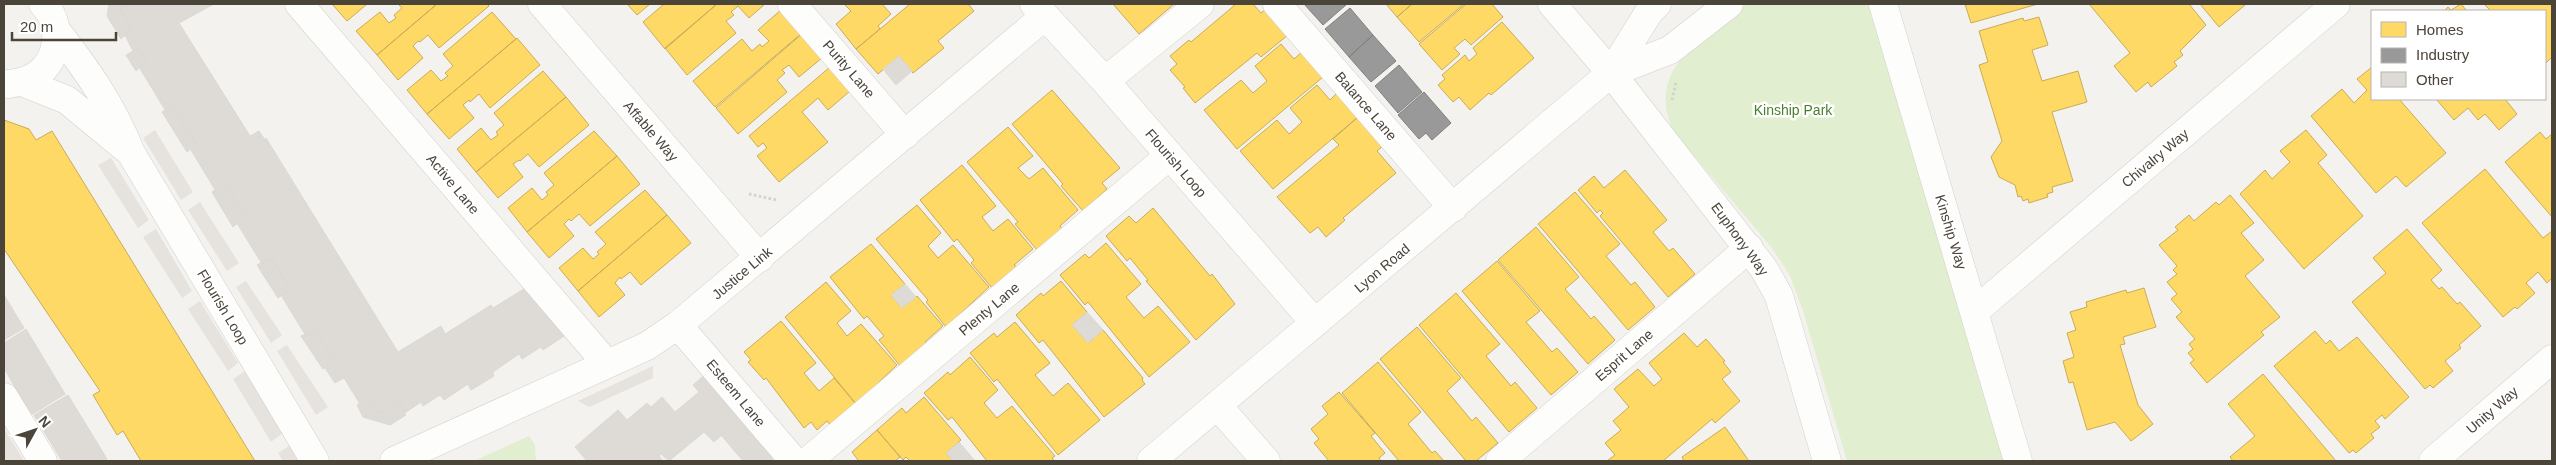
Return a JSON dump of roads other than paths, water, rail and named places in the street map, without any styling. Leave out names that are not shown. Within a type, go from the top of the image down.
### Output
[{"type":"street","name":"Flourish Loop","points":[[43,4],[53,18],[56,30],[118,118],[131,153],[315,461]]},
{"type":"street","name":"Active Lane","points":[[299,4],[607,364]]},
{"type":"street","name":"Affable Way","points":[[542,4],[760,258]]},
{"type":"street","name":"Purity Lane","points":[[792,4],[906,135]]},
{"type":"street","points":[[1105,81],[1200,4]]},
{"type":"street","name":"Balance Lane","points":[[1277,4],[1454,208]]},
{"type":"street","name":"Euphony Way","points":[[1552,4],[1611,73],[1749,248],[1779,296],[1827,461]]},
{"type":"street","name":"Lyon Road","points":[[1151,461],[1454,208],[1611,73],[1648,12],[1657,4]]},
{"type":"street","name":"Lyon Road","points":[[1611,73],[1670,50],[1730,4]]},
{"type":"street","name":"Kinship Way","points":[[1883,4],[2018,461]]},
{"type":"street","name":"Chivalry Way","points":[[1975,311],[2336,4]]},
{"type":"street","name":"Flourish Loop","points":[[1040,10],[1105,81],[1315,323]]},
{"type":"street","name":"Justice Link","points":[[394,461],[647,346],[678,325],[906,135],[1040,10]]},
{"type":"street","points":[[13,83],[34,76],[44,68],[52,56],[56,43],[56,30]]},
{"type":"street","name":"Flourish Loop","points":[[13,83],[67,100],[131,153]]},
{"type":"street","name":"Plenty Lane","points":[[808,461],[1170,156]]},
{"type":"street","name":"Esprit Lane","points":[[1500,461],[1749,248]]},
{"type":"street","name":"Esteem Lane","points":[[678,325],[794,461]]},
{"type":"street","name":"Unity Way","points":[[2433,461],[2552,359]]},
{"type":"street","points":[[4,397],[43,461]]},
{"type":"street","points":[[1217,405],[1266,461]]},
{"type":"park label","name":"Kinship Park","points":[[1793,110]]}]
